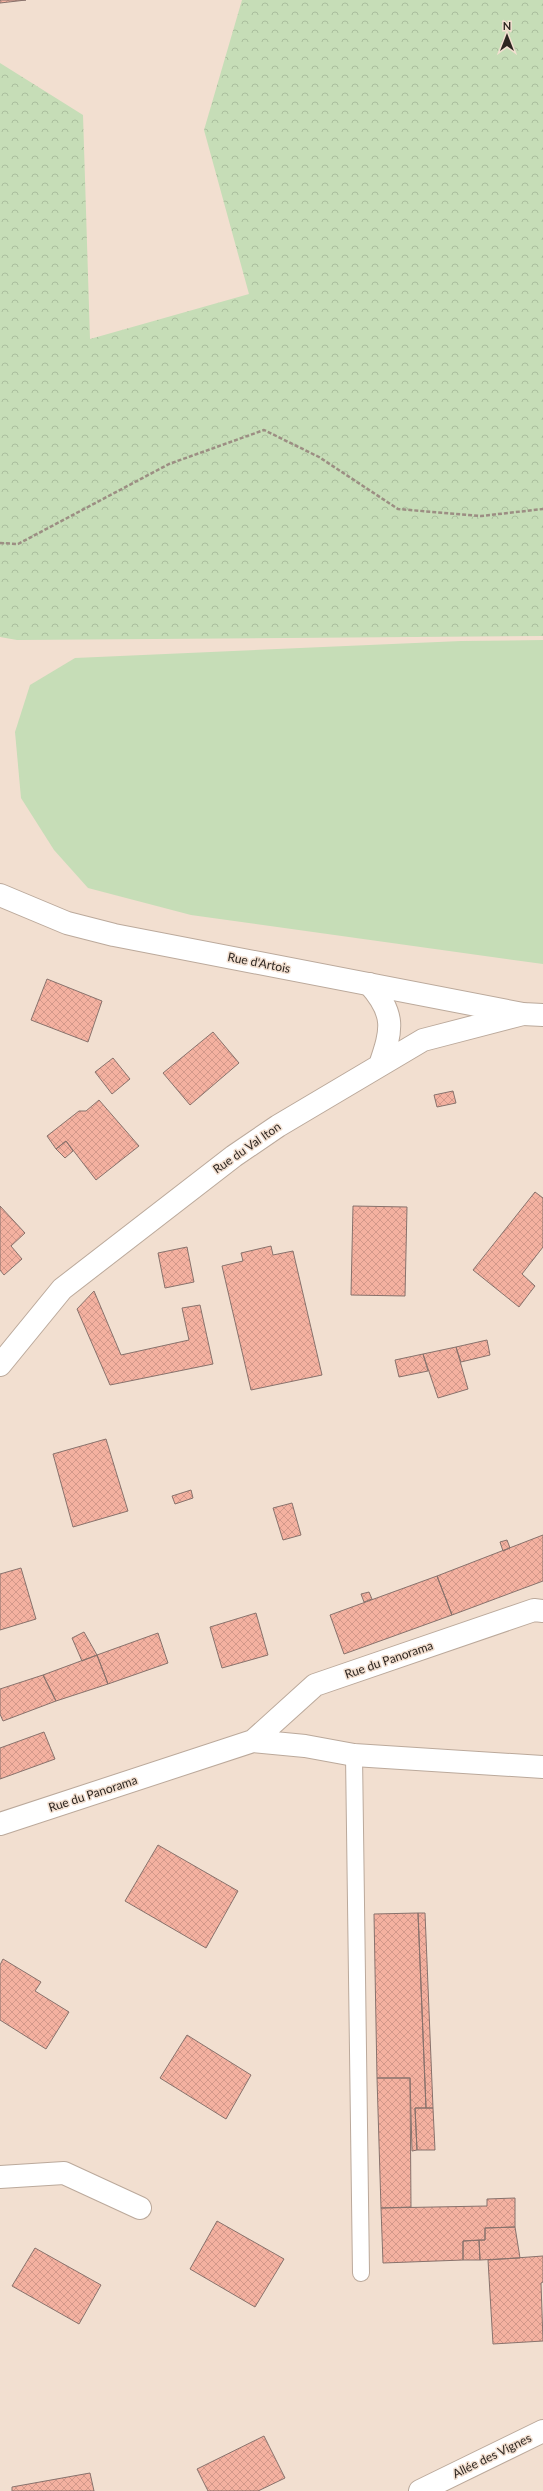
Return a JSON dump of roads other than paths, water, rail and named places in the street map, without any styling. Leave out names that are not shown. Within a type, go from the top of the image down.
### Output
[{"type":"street","name":"Rue d'Artois","points":[[0,895],[67,923],[114,935],[533,1014]]},
{"type":"street","points":[[369,984],[383,1000],[390,1026],[389,1039],[380,1065]]},
{"type":"street","name":"Rue du Val Iton","points":[[0,1365],[62,1289],[234,1156],[278,1126],[423,1040],[533,1014]]},
{"type":"street","name":"Rue du Panorama","points":[[253,1741],[315,1685],[534,1610],[543,1611]]},
{"type":"street","name":"Rue du Panorama","points":[[0,1824],[253,1741],[305,1746],[354,1755],[543,1767]]},
{"type":"street","points":[[0,2178],[64,2173],[140,2208]]},
{"type":"street","name":"Allée des Vignes","points":[[420,2491],[543,2431]]},
{"type":"lane","points":[[354,1755],[361,2273]]}]
